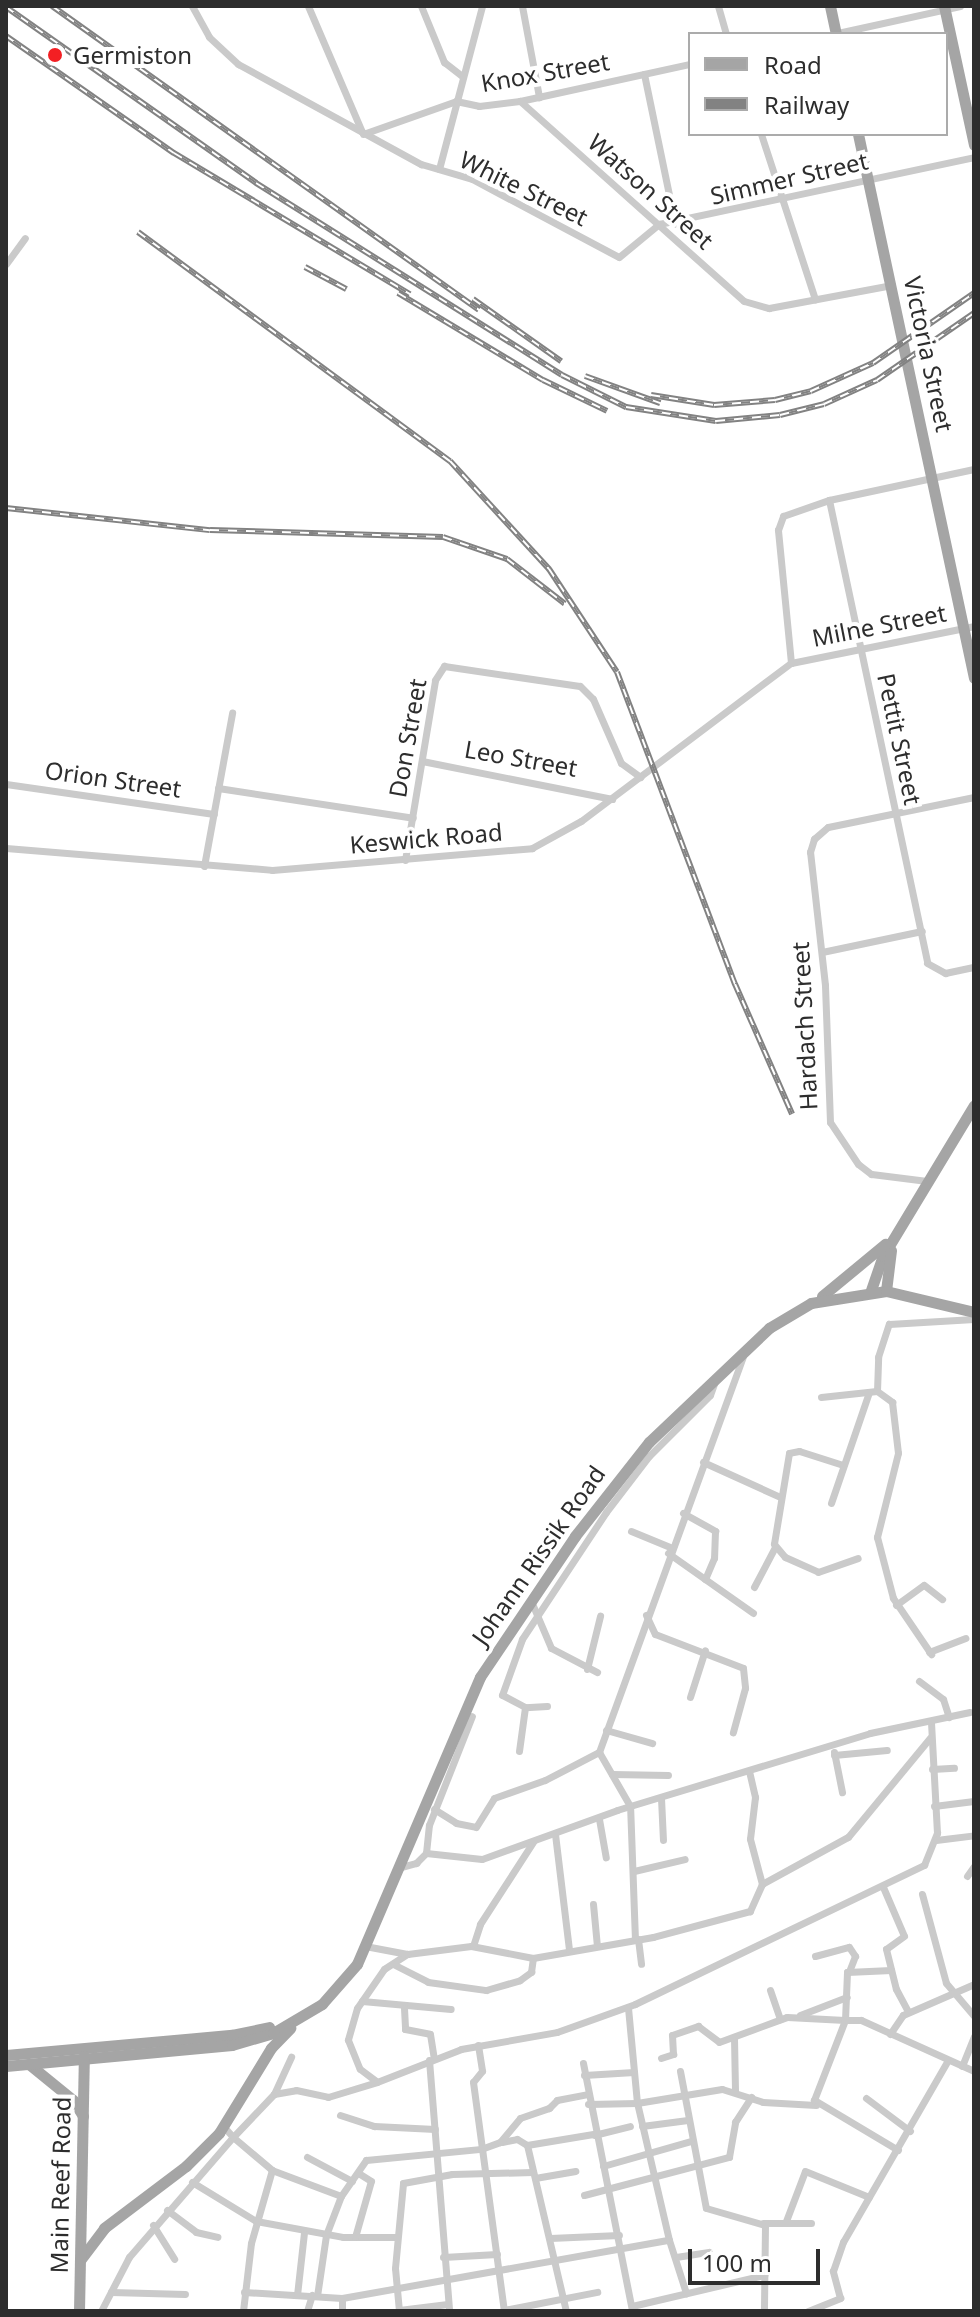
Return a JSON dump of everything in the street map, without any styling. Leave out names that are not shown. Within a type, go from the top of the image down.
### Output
[{"type":"main road","points":[[830,6],[835,32]]},
{"type":"main road","points":[[945,8],[974,145]]},
{"type":"main road","name":"Victoria Street","points":[[858,136],[968,627],[974,678]]},
{"type":"main road","points":[[871,1290],[899,1230],[974,1105]]},
{"type":"main road","points":[[811,1303],[866,1264],[899,1230]]},
{"type":"main road","points":[[886,1291],[893,1242]]},
{"type":"main road","name":"Johann Rissik Road","points":[[84,2054],[232,2035],[289,2023],[338,1989],[365,1946],[401,1867],[467,1703],[531,1601],[621,1474],[746,1349],[811,1303],[871,1290],[974,1312]]},
{"type":"main road","points":[[81,2259],[110,2222],[186,2166],[224,2127],[271,2048],[306,2014]]},
{"type":"main road","points":[[6,2055],[84,2054]]},
{"type":"main road","name":"Main Reef Road","points":[[6,2066],[29,2065],[84,2054],[79,2311]]},
{"type":"main road","points":[[29,2065],[73,2100],[84,2117]]},
{"type":"street","name":"White Street","points":[[192,6],[209,37],[238,64],[363,134],[439,169],[472,179],[619,257],[659,224]]},
{"type":"street","points":[[308,6],[363,134]]},
{"type":"street","points":[[421,6],[444,62],[463,77]]},
{"type":"street","points":[[439,169],[482,6]]},
{"type":"street","points":[[522,6],[539,97]]},
{"type":"street","points":[[718,6],[725,32]]},
{"type":"street","points":[[843,32],[960,6]]},
{"type":"street","name":"Knox Street","points":[[363,134],[456,101],[479,106],[520,101],[688,64]]},
{"type":"street","points":[[644,74],[675,224]]},
{"type":"street","name":"Watson Street","points":[[520,101],[744,301],[758,307],[815,299]]},
{"type":"street","points":[[762,136],[815,299],[892,285]]},
{"type":"street","name":"Simmer Street","points":[[659,224],[675,224],[974,157]]},
{"type":"street","points":[[6,264],[25,238]]},
{"type":"street","points":[[791,663],[779,521],[788,512],[829,500],[974,469]]},
{"type":"street","name":"Pettit Street","points":[[829,500],[929,968],[945,973],[974,967]]},
{"type":"street","name":"Milne Street","points":[[791,663],[968,627]]},
{"type":"street","name":"Keswick Road","points":[[6,848],[272,870],[532,848],[562,834],[612,799],[791,663]]},
{"type":"street","name":"Don Street","points":[[405,860],[440,670],[457,664],[577,685],[593,699],[621,763],[640,777]]},
{"type":"street","points":[[204,866],[232,713]]},
{"type":"street","name":"Leo Street","points":[[422,761],[596,791],[612,799]]},
{"type":"street","name":"Orion Street","points":[[6,784],[214,814]]},
{"type":"street","points":[[218,788],[413,818]]},
{"type":"street","points":[[896,813],[974,797]]},
{"type":"street","name":"Hardach Street","points":[[896,813],[828,827],[814,839],[810,852],[822,952],[830,1122],[858,1164],[871,1174],[927,1181]]},
{"type":"street","points":[[822,952],[922,931]]},
{"type":"street","points":[[831,1503],[873,1392],[878,1357],[889,1324],[974,1319]]},
{"type":"street","points":[[434,1809],[456,1823],[476,1827],[494,1798],[545,1780],[599,1752],[669,1550],[746,1349]]},
{"type":"street","points":[[547,1706],[525,1707],[502,1695],[513,1657],[593,1529],[649,1456],[710,1395],[717,1376]]},
{"type":"street","points":[[821,1397],[873,1392],[892,1402],[899,1445],[877,1537],[896,1605],[930,1653],[965,1638]]},
{"type":"street","points":[[754,1587],[775,1547],[780,1497],[789,1453],[799,1451],[843,1465]]},
{"type":"street","points":[[703,1462],[780,1497]]},
{"type":"street","points":[[683,1513],[715,1531],[714,1558],[705,1579]]},
{"type":"street","points":[[631,1531],[669,1550],[753,1613]]},
{"type":"street","points":[[775,1547],[818,1572],[858,1558]]},
{"type":"street","points":[[896,1605],[924,1585],[942,1599]]},
{"type":"street","points":[[531,1601],[551,1648],[597,1672]]},
{"type":"street","points":[[646,1615],[655,1634],[705,1650],[743,1668],[745,1688],[733,1732]]},
{"type":"street","points":[[587,1669],[600,1616]]},
{"type":"street","points":[[690,1697],[705,1650]]},
{"type":"street","points":[[919,1681],[943,1699],[949,1717]]},
{"type":"street","points":[[519,1751],[525,1707]]},
{"type":"street","points":[[426,1853],[478,1860],[630,1806],[832,1746],[970,1712]]},
{"type":"street","points":[[401,1867],[416,1863],[426,1853],[434,1809],[472,1716]]},
{"type":"street","points":[[274,2094],[296,2090],[328,2097],[478,2045],[557,2032],[628,2007],[924,1865],[936,1840],[931,1722]]},
{"type":"street","points":[[606,1730],[652,1743]]},
{"type":"street","points":[[762,1884],[848,1837],[878,1807],[930,1738]]},
{"type":"street","points":[[832,1746],[842,1792]]},
{"type":"street","points":[[834,1755],[887,1750]]},
{"type":"street","points":[[599,1752],[630,1806],[636,1940],[641,1964]]},
{"type":"street","points":[[932,1769],[954,1768]]},
{"type":"street","points":[[365,1946],[407,1954],[473,1946],[533,1958],[569,1949],[636,1940],[745,1914],[753,1908],[762,1884],[750,1839],[755,1797],[749,1771]]},
{"type":"street","points":[[612,1774],[668,1775]]},
{"type":"street","points":[[661,1798],[663,1840]]},
{"type":"street","points":[[934,1806],[974,1801]]},
{"type":"street","points":[[599,1819],[606,1857]]},
{"type":"street","points":[[555,1834],[569,1949]]},
{"type":"street","points":[[936,1840],[974,1835]]},
{"type":"street","points":[[473,1946],[480,1924],[533,1842]]},
{"type":"street","points":[[634,1871],[685,1859]]},
{"type":"street","points":[[967,1876],[974,1866]]},
{"type":"street","points":[[883,1887],[904,1936],[886,1949],[908,2012]]},
{"type":"street","points":[[922,1894],[953,1996],[974,2016]]},
{"type":"street","points":[[593,1904],[597,1946]]},
{"type":"street","points":[[815,1956],[849,1947],[855,1956],[850,1969],[845,2020],[815,2088],[816,2105]]},
{"type":"street","points":[[377,2082],[349,2051],[350,2026],[362,2001],[392,1964],[407,1954]]},
{"type":"street","points":[[392,1964],[428,1982],[486,1990],[520,1980],[531,1972],[533,1958]]},
{"type":"street","points":[[850,1969],[891,1970]]},
{"type":"street","points":[[890,2034],[908,2012],[953,1996],[974,1984]]},
{"type":"street","points":[[770,1990],[780,2019]]},
{"type":"street","points":[[661,2058],[673,2054],[672,2035],[698,2026],[715,2042],[847,1997]]},
{"type":"street","points":[[362,2001],[404,2008],[451,2009]]},
{"type":"street","points":[[628,2007],[637,2103],[652,2177],[686,2293]]},
{"type":"street","points":[[404,2008],[405,2029],[430,2034],[436,2177],[448,2308],[399,2311],[396,2237],[403,2183],[436,2177],[575,2171]]},
{"type":"street","points":[[800,2015],[861,2020],[947,2062],[974,2071]]},
{"type":"street","points":[[962,2066],[974,2036]]},
{"type":"street","points":[[734,2038],[735,2091]]},
{"type":"street","points":[[478,2045],[482,2071],[473,2082],[504,2310],[563,2296],[597,2292]]},
{"type":"street","points":[[101,2311],[153,2225],[274,2094],[291,2057]]},
{"type":"street","points":[[808,2311],[840,2298],[835,2263],[869,2197],[910,2131],[947,2062]]},
{"type":"street","points":[[583,2063],[593,2134],[610,2191],[632,2309],[764,2275]]},
{"type":"street","points":[[680,2071],[695,2169],[710,2211],[763,2223],[811,2223]]},
{"type":"street","points":[[584,2075],[634,2072]]},
{"type":"street","points":[[588,2104],[637,2103],[685,2094],[735,2091],[751,2097],[816,2105],[898,2150]]},
{"type":"street","points":[[500,2142],[520,2118],[557,2100],[587,2094]]},
{"type":"street","points":[[584,2195],[695,2169],[729,2157],[735,2122],[751,2097]]},
{"type":"street","points":[[866,2098],[910,2131]]},
{"type":"street","points":[[340,2115],[374,2126],[435,2129]]},
{"type":"street","points":[[642,2126],[688,2120]]},
{"type":"street","points":[[307,2311],[314,2296],[326,2235],[341,2196],[366,2160],[435,2150],[481,2149],[517,2139],[527,2145],[630,2126]]},
{"type":"street","points":[[224,2127],[272,2170],[341,2196]]},
{"type":"street","points":[[603,2166],[647,2151],[691,2141]]},
{"type":"street","points":[[527,2145],[566,2311]]},
{"type":"street","points":[[307,2157],[352,2181]]},
{"type":"street","points":[[243,2311],[256,2221],[272,2170]]},
{"type":"street","points":[[786,2221],[805,2171],[869,2197]]},
{"type":"street","points":[[355,2237],[371,2184],[358,2173]]},
{"type":"street","points":[[192,2182],[256,2221],[304,2233],[396,2237]]},
{"type":"street","points":[[167,2210],[196,2232],[217,2237]]},
{"type":"street","points":[[763,2223],[764,2311]]},
{"type":"street","points":[[153,2225],[174,2259]]},
{"type":"street","points":[[297,2295],[304,2233]]},
{"type":"street","points":[[550,2238],[619,2235]]},
{"type":"street","points":[[244,2292],[342,2298],[500,2273],[669,2240]]},
{"type":"street","points":[[676,2257],[709,2252]]},
{"type":"street","points":[[443,2257],[497,2254]]},
{"type":"street","points":[[111,2292],[185,2294]]},
{"type":"street","points":[[342,2298],[342,2311]]},
{"type":"railway","points":[[52,6],[479,310]]},
{"type":"railway","points":[[6,7],[256,183],[562,375],[626,407],[716,421],[780,415],[824,404],[877,380],[974,313]]},
{"type":"railway","points":[[6,36],[174,153],[410,294]]},
{"type":"railway","points":[[138,232],[450,461],[549,569],[617,672],[735,984],[792,1114]]},
{"type":"railway","points":[[305,267],[346,289]]},
{"type":"railway","points":[[398,293],[543,380],[607,411]]},
{"type":"railway","points":[[651,395],[714,405],[775,400],[811,391],[873,363],[974,293]]},
{"type":"railway","points":[[473,299],[561,361]]},
{"type":"railway","points":[[585,376],[660,403]]},
{"type":"railway","points":[[6,508],[210,530],[443,537],[507,559],[565,604]]},
{"type":"place","name":"Germiston","points":[[55,55]]}]
